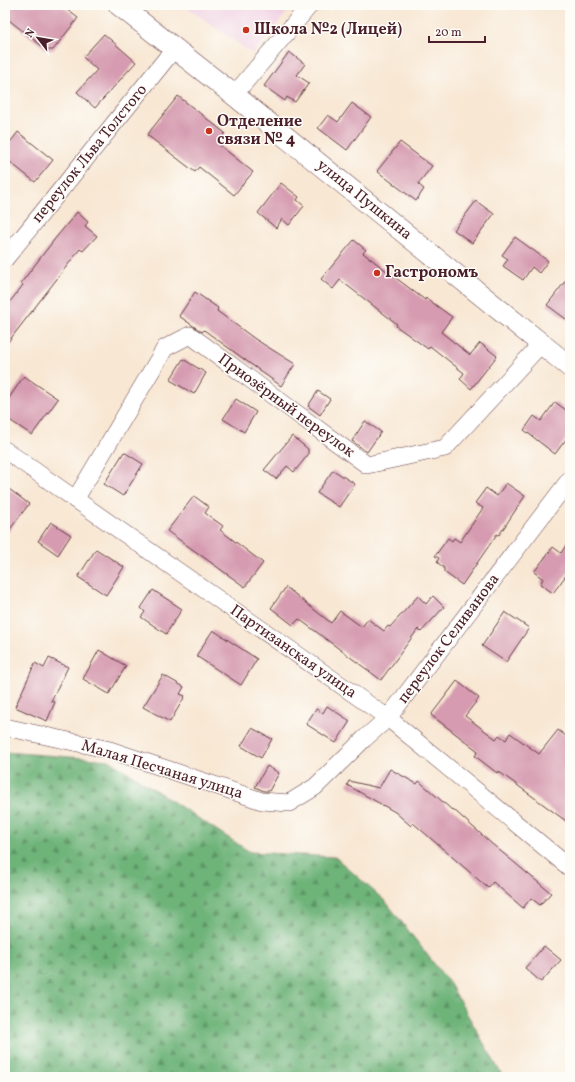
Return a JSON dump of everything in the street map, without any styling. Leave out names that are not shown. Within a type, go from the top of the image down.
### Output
[{"type":"street","name":"улица Пушкина","points":[[119,5],[234,95],[570,367]]},
{"type":"street","points":[[234,95],[310,5]]},
{"type":"street","name":"переулок Льва Толстого","points":[[5,259],[174,48]]},
{"type":"street","name":"Приозёрный переулок","points":[[76,500],[166,348],[190,336],[367,465],[445,448],[541,344]]},
{"type":"street","name":"Партизанская улица","points":[[5,450],[388,718],[570,868]]},
{"type":"street","name":"переулок Селиванова","points":[[315,786],[388,718],[570,479]]},
{"type":"street","name":"Малая Песчаная улица","points":[[5,727],[110,750],[262,801],[289,803],[315,786]]},
{"type":"shaded area","name":"Школа №2 (Лицей)","points":[[183,5],[293,5],[253,54]]},
{"type":"green space","points":[[5,752],[109,760],[250,852],[335,857],[386,902],[450,984],[503,1077],[5,1077]]},
{"type":"building","points":[[5,5],[61,5],[78,18],[53,50],[47,50],[5,17]]},
{"type":"building","points":[[104,34],[136,62],[95,108],[77,92],[97,70],[83,57]]},
{"type":"building","points":[[289,52],[305,64],[297,75],[309,83],[295,102],[287,97],[285,101],[264,86]]},
{"type":"building","points":[[178,96],[225,133],[217,143],[253,172],[234,195],[199,167],[195,172],[147,135]]},
{"type":"building","points":[[352,103],[371,117],[347,150],[318,128],[328,115],[338,122]]},
{"type":"building","points":[[18,132],[53,160],[35,182],[5,158],[5,149]]},
{"type":"building","points":[[400,142],[432,166],[418,184],[424,189],[416,201],[377,171]]},
{"type":"building","points":[[281,183],[299,197],[297,200],[304,206],[289,225],[282,219],[276,228],[258,213]]},
{"type":"building","points":[[476,201],[494,214],[472,243],[454,230]]},
{"type":"building","points":[[77,212],[88,222],[85,226],[97,236],[83,251],[80,249],[5,346],[5,308],[23,285],[21,283]]},
{"type":"building","points":[[515,237],[548,261],[539,273],[532,267],[523,280],[503,266],[508,259],[502,255]]},
{"type":"building","points":[[354,240],[366,250],[363,253],[425,300],[426,298],[452,317],[441,332],[470,355],[480,343],[497,356],[471,389],[460,379],[464,373],[430,346],[428,349],[396,326],[397,324],[340,280],[333,289],[321,279]]},
{"type":"building","points":[[570,275],[570,322],[547,305]]},
{"type":"building","points":[[195,292],[218,308],[217,311],[255,339],[295,364],[281,386],[204,330],[202,332],[179,316]]},
{"type":"building","points":[[183,359],[206,373],[194,394],[170,380]]},
{"type":"building","points":[[24,376],[58,399],[32,435],[5,417],[5,404]]},
{"type":"building","points":[[318,391],[330,399],[320,415],[308,406]]},
{"type":"building","points":[[236,399],[256,412],[244,432],[223,419]]},
{"type":"building","points":[[555,402],[570,413],[570,434],[555,454],[524,430],[534,416],[541,421]]},
{"type":"building","points":[[365,421],[381,432],[367,452],[352,441]]},
{"type":"building","points":[[292,436],[308,449],[308,455],[294,472],[287,466],[276,479],[264,470]]},
{"type":"building","points":[[124,452],[143,464],[123,496],[104,484]]},
{"type":"building","points":[[333,470],[355,484],[339,507],[317,493]]},
{"type":"building","points":[[506,483],[525,496],[499,535],[497,534],[462,585],[444,572],[444,568],[437,562],[439,558],[435,556],[448,538],[452,541],[454,538],[460,542],[483,508],[475,503],[486,488],[497,496]]},
{"type":"building","points":[[5,486],[29,504],[5,536]]},
{"type":"building","points":[[194,496],[209,507],[205,513],[223,526],[220,530],[263,563],[245,587],[167,531]]},
{"type":"building","points":[[51,522],[71,535],[58,555],[38,541]]},
{"type":"building","points":[[570,539],[570,570],[553,593],[540,584],[543,579],[534,572],[553,547],[561,553]]},
{"type":"building","points":[[96,549],[124,567],[106,595],[78,577]]},
{"type":"building","points":[[286,587],[331,623],[340,611],[362,627],[368,619],[384,631],[388,626],[390,627],[418,596],[426,604],[433,596],[444,607],[421,632],[418,629],[381,680],[299,619],[293,625],[271,608]]},
{"type":"building","points":[[153,590],[182,609],[166,634],[141,617],[145,612],[141,608]]},
{"type":"building","points":[[505,612],[529,628],[506,662],[482,646]]},
{"type":"building","points":[[213,630],[257,659],[241,685],[196,656]]},
{"type":"building","points":[[99,650],[126,666],[109,694],[83,679]]},
{"type":"building","points":[[49,658],[68,667],[51,701],[55,702],[47,721],[15,707],[35,663],[44,668]]},
{"type":"building","points":[[163,675],[184,687],[180,694],[185,696],[170,722],[143,707]]},
{"type":"building","points":[[457,681],[479,698],[465,716],[496,739],[499,735],[506,740],[510,733],[539,754],[558,730],[570,739],[570,824],[475,756],[478,751],[431,715]]},
{"type":"building","points":[[327,706],[350,721],[336,743],[306,724],[316,709],[323,713]]},
{"type":"building","points":[[252,728],[272,739],[261,758],[241,746]]},
{"type":"building","points":[[267,766],[279,773],[269,791],[264,791],[255,787]]},
{"type":"building","points":[[390,769],[417,784],[419,781],[551,893],[540,905],[531,898],[523,908],[493,882],[488,888],[413,823],[411,826],[395,812],[347,785],[349,781],[379,788]]},
{"type":"building","points":[[544,946],[561,960],[541,982],[525,968]]},
{"type":"place","name":"Школа №2 (Лицей)","points":[[246,30]]},
{"type":"place","name":"Отделение связи № 4","points":[[209,131]]},
{"type":"place","name":"Гастрономъ","points":[[377,273]]}]
